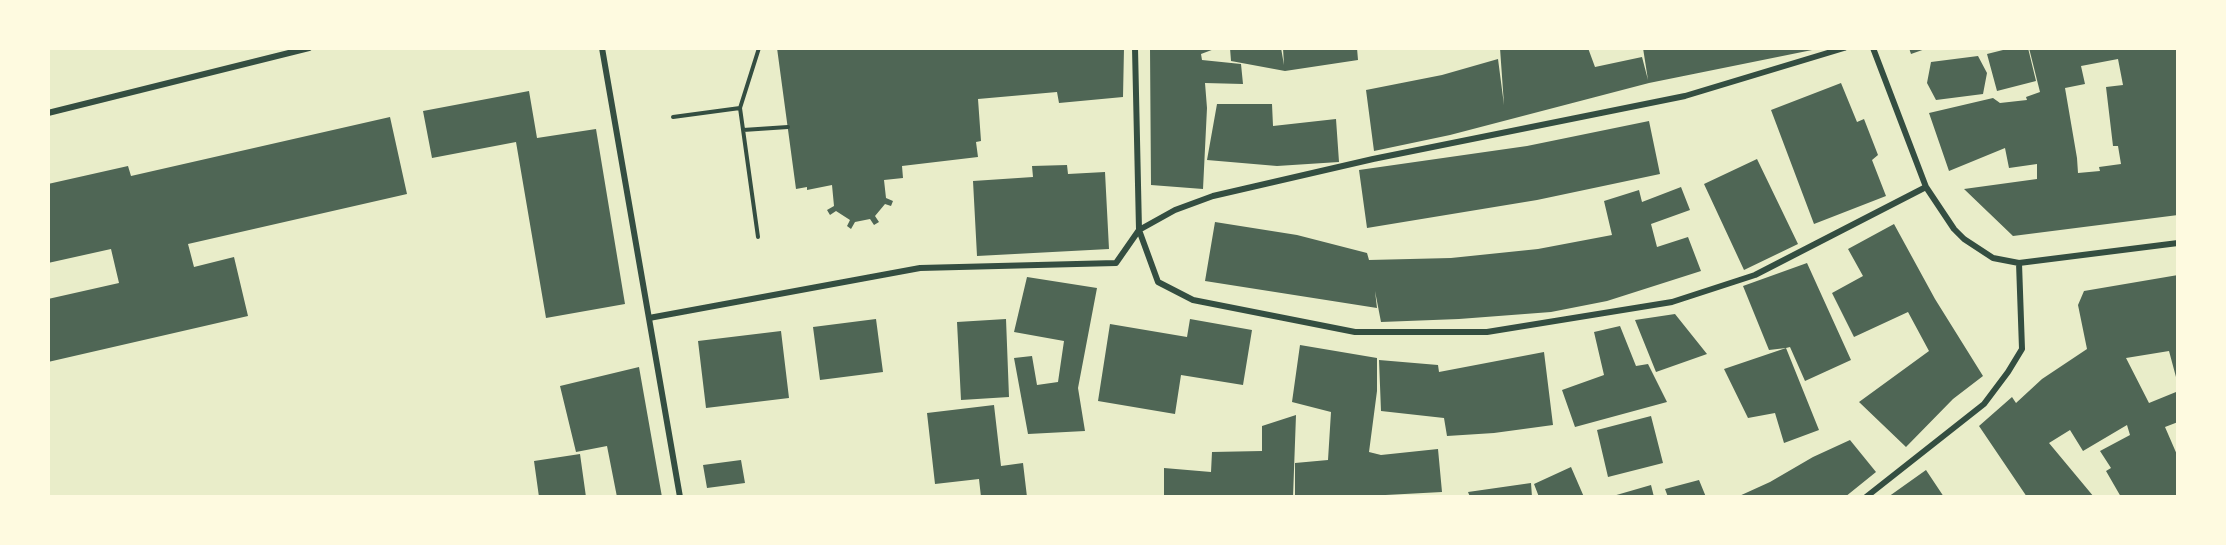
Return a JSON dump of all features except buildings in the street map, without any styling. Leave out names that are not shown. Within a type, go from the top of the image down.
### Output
[{"type":"street","points":[[48,113],[309,48]]},
{"type":"street","points":[[602,48],[680,497]]},
{"type":"street","points":[[1135,48],[1138,230],[1158,282],[1192,300],[1355,332],[1487,332],[1672,302],[1744,278],[1926,188]]},
{"type":"street","points":[[649,318],[920,268],[1116,263],[1138,230],[1175,210],[1213,196],[1373,159],[1685,96],[1844,48]]},
{"type":"street","points":[[1873,48],[1926,188],[1954,229],[1993,258],[2019,263],[2178,243]]},
{"type":"street","points":[[1866,497],[1984,404],[2022,349],[2019,263]]},
{"type":"path","points":[[758,237],[740,108],[759,48]]},
{"type":"path","points":[[674,117],[740,108]]},
{"type":"path","points":[[743,130],[788,127]]}]
